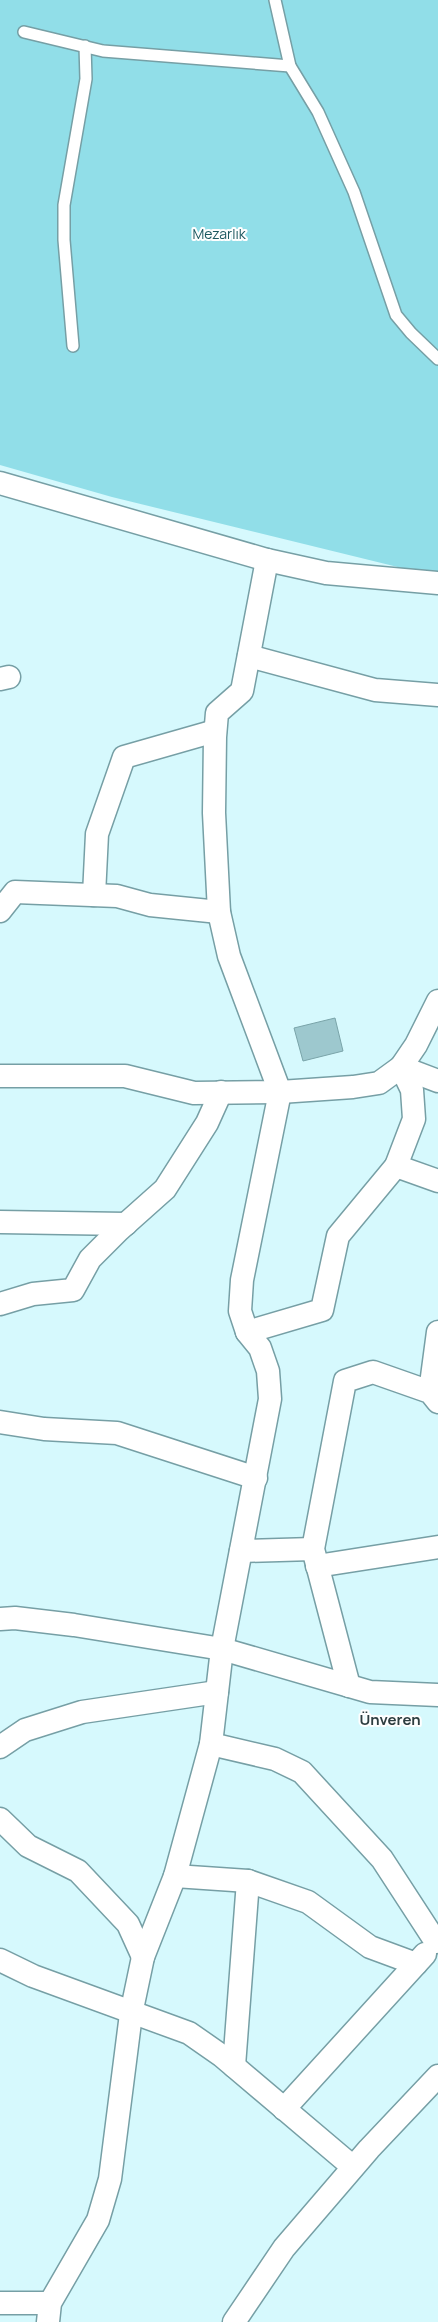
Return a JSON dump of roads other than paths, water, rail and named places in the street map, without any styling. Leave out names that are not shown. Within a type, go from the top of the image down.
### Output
[{"type":"street","points":[[0,483],[268,560],[326,573],[438,583]]},
{"type":"street","points":[[0,2303],[49,2313],[98,2220],[110,2179],[131,2014],[143,1957],[175,1876],[211,1744],[222,1649],[270,1399],[268,1371],[260,1348],[247,1332],[240,1311],[242,1280],[280,1092],[229,956],[219,912],[214,813],[217,713],[242,691],[268,560]]},
{"type":"street","points":[[249,656],[375,690],[438,696]]},
{"type":"street","points":[[94,895],[97,834],[124,757],[215,730]]},
{"type":"street","points":[[0,911],[15,892],[117,896],[150,905],[219,912]]},
{"type":"street","points":[[0,1076],[125,1076],[194,1093],[280,1092],[353,1088],[378,1083],[401,1068],[416,1044],[438,1001]]},
{"type":"street","points":[[401,1068],[438,1081]]},
{"type":"street","points":[[247,1332],[322,1310],[338,1236],[396,1166],[414,1120],[412,1090],[401,1068]]},
{"type":"street","points":[[0,1304],[34,1294],[73,1290],[90,1259],[165,1189],[208,1122],[221,1092]]},
{"type":"street","points":[[396,1166],[438,1181]]},
{"type":"street","points":[[0,1222],[126,1224]]},
{"type":"street","points":[[349,1686],[315,1557],[345,1381],[373,1372],[434,1397],[438,1332]]},
{"type":"street","points":[[0,1422],[44,1428],[117,1433],[256,1478]]},
{"type":"street","points":[[241,1551],[315,1557],[438,1547]]},
{"type":"street","points":[[0,1619],[15,1618],[74,1625],[222,1649],[370,1692],[438,1695]]},
{"type":"street","points":[[0,1747],[25,1730],[82,1712],[218,1692]]},
{"type":"street","points":[[211,1744],[276,1759],[302,1772],[382,1859],[437,1942],[284,2109]]},
{"type":"street","points":[[0,1819],[28,1846],[78,1871],[128,1924],[143,1957]]},
{"type":"street","points":[[175,1876],[248,1881],[308,1902],[370,1947],[416,1964]]},
{"type":"street","points":[[234,2066],[248,1881]]},
{"type":"street","points":[[3,1965],[131,2014],[189,2033],[234,2066],[353,2167]]},
{"type":"street","points":[[234,2322],[284,2248],[353,2167],[435,2084]]},
{"type":"street","points":[[0,2317],[2,2322]]},
{"type":"lane","points":[[275,0],[290,66],[318,112],[354,192],[396,315],[410,333],[438,359]]},
{"type":"lane","points":[[24,32],[103,51],[290,66]]},
{"type":"lane","points":[[73,346],[64,240],[64,206],[86,79],[85,46]]},
{"type":"district","name":"Ünveren","points":[[390,1719]]},
{"type":"park label","name":"Mezarlık","points":[[219,233]]}]
